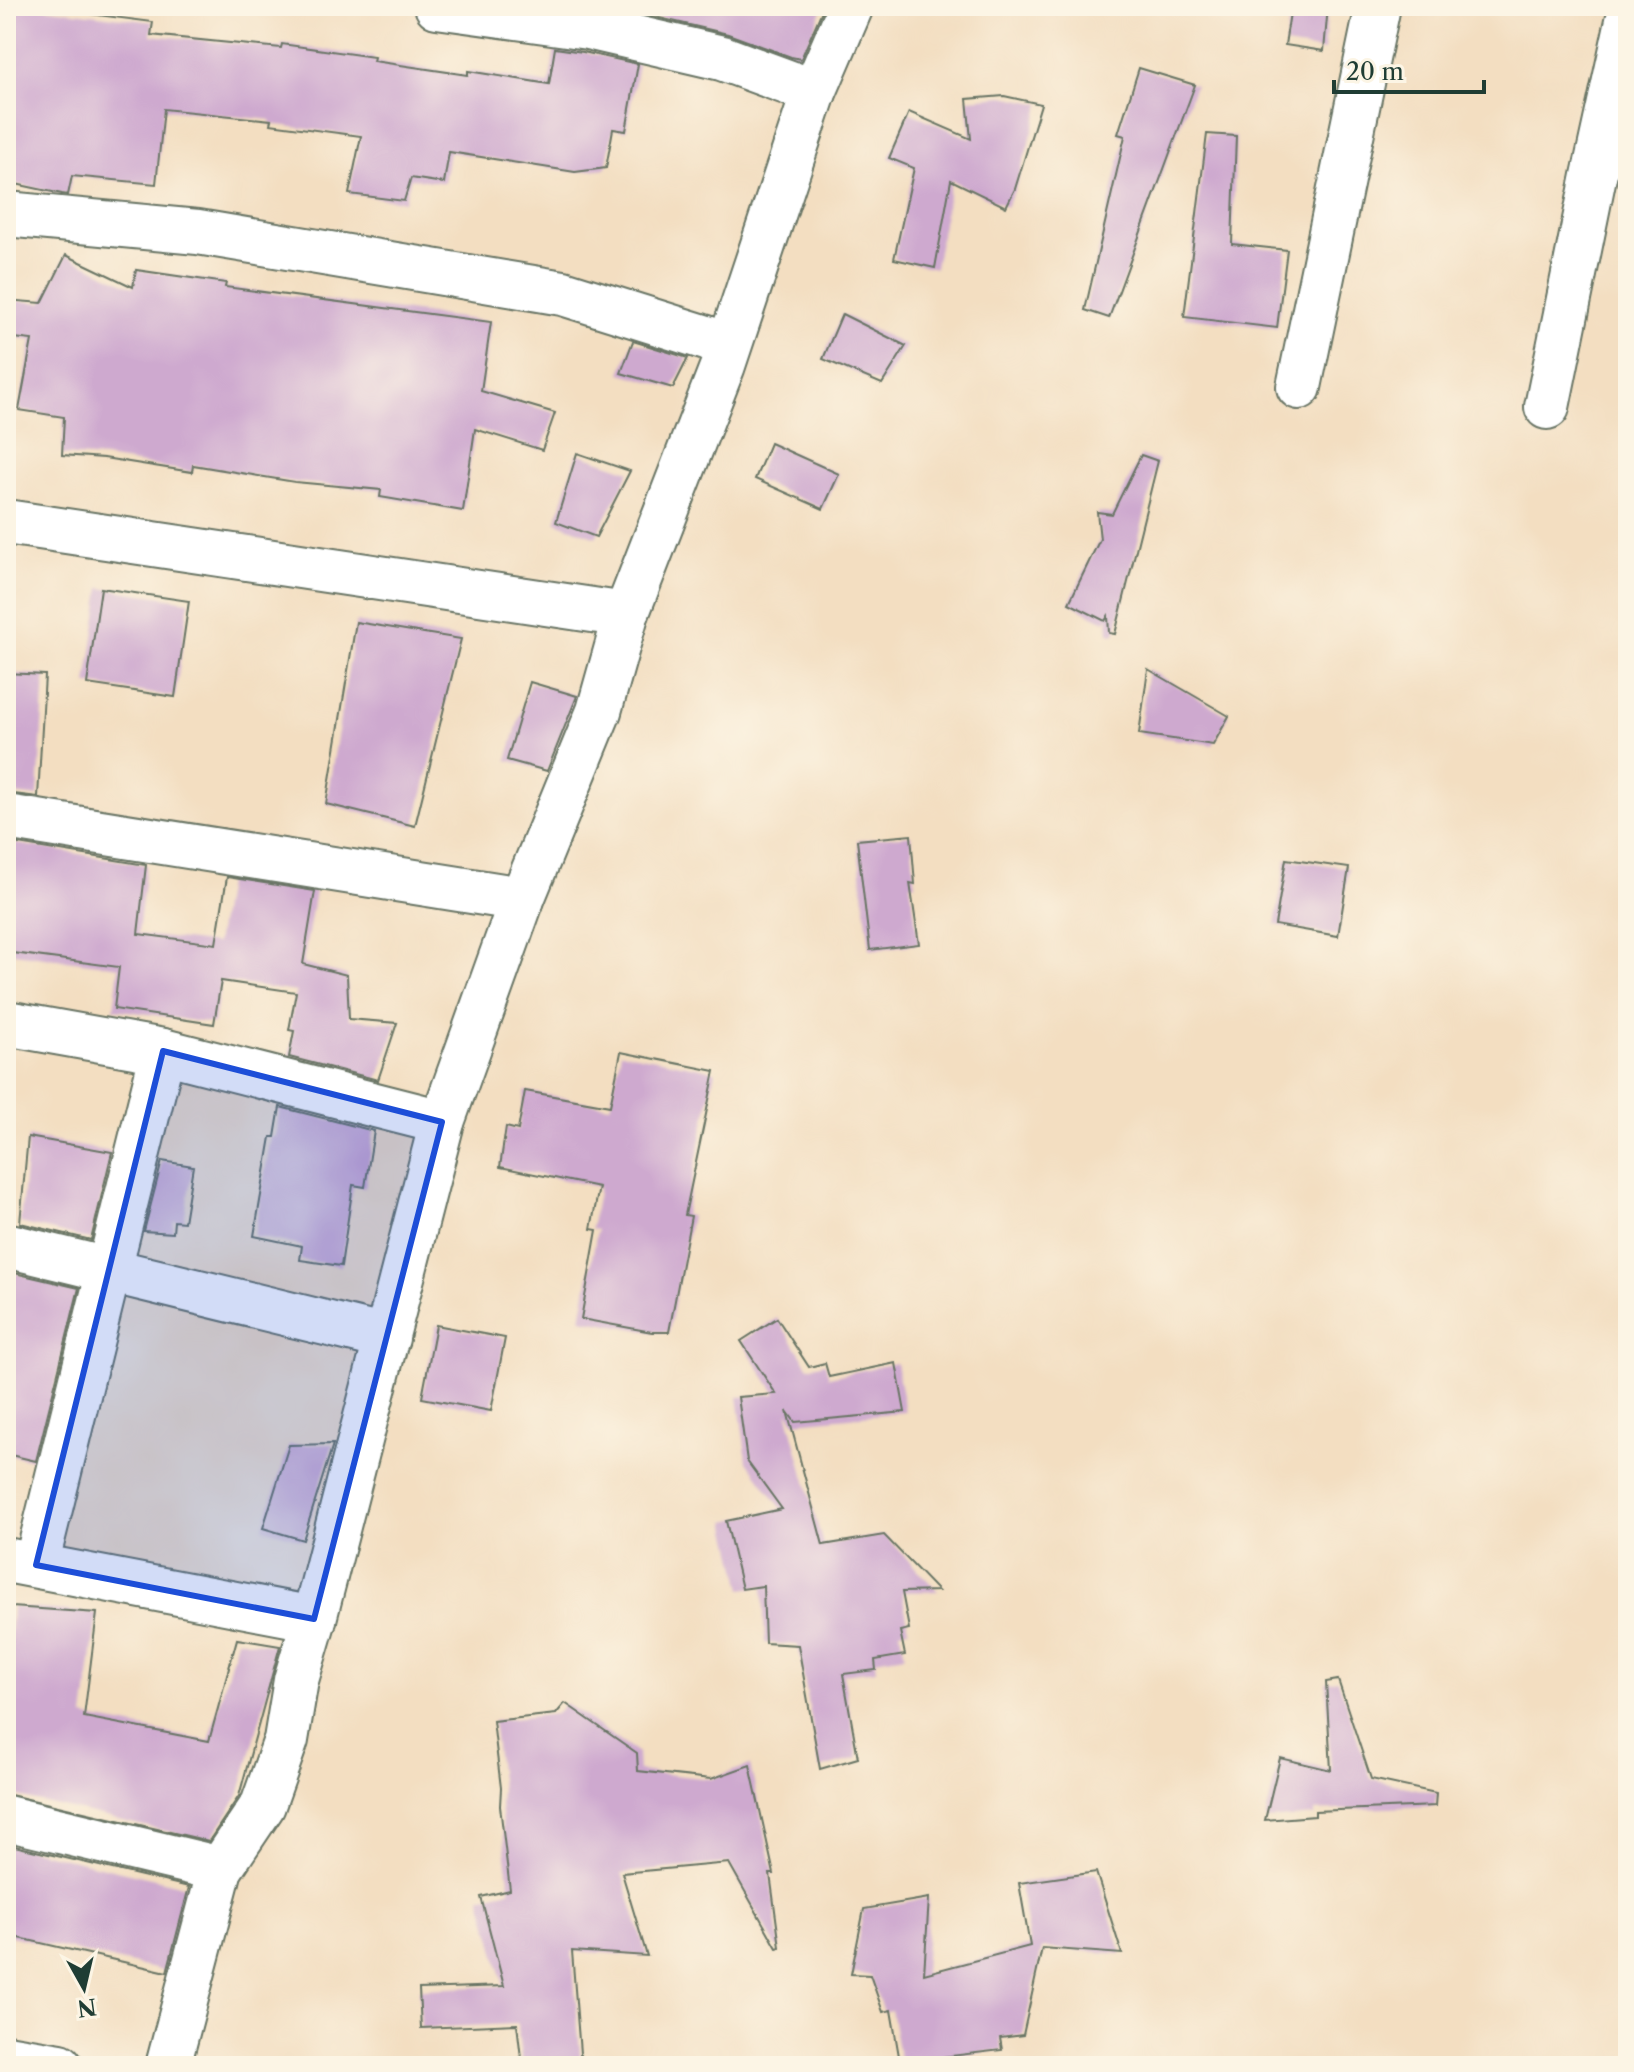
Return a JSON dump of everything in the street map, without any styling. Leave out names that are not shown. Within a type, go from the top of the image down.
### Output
[{"type":"street","points":[[437,6],[588,27],[722,58],[814,92]]},
{"type":"street","points":[[168,2066],[220,1869],[263,1805],[286,1740],[296,1680],[442,1122],[522,899],[599,711],[626,615],[729,345],[814,92],[851,6]]},
{"type":"street","points":[[1299,387],[1378,6]]},
{"type":"street","points":[[1547,407],[1628,21]]},
{"type":"street","points":[[6,214],[198,232],[563,293],[729,345]]},
{"type":"street","points":[[6,522],[626,615]]},
{"type":"street","points":[[6,817],[522,899]]},
{"type":"street","points":[[6,1023],[163,1051],[442,1122]]},
{"type":"street","points":[[163,1051],[109,1271],[21,1562],[314,1619]]},
{"type":"street","points":[[6,1245],[387,1338]]},
{"type":"street","points":[[6,1818],[220,1869]]},
{"type":"street","points":[[6,2057],[60,2066]]},
{"type":"highlighted area","points":[[163,1051],[442,1122],[314,1619],[36,1565]]},
{"type":"building","points":[[6,6],[153,22],[151,35],[281,48],[282,44],[374,57],[373,61],[549,84],[555,48],[638,64],[626,131],[613,129],[606,168],[575,172],[449,152],[444,183],[411,178],[404,201],[349,194],[361,136],[270,124],[271,120],[164,109],[156,184],[72,176],[68,195],[6,182]]},
{"type":"building","points":[[608,6],[824,6],[801,59],[728,34]]},
{"type":"building","points":[[1291,6],[1328,6],[1324,51],[1285,45]]},
{"type":"building","points":[[1139,68],[1195,85],[1109,318],[1085,310],[1125,136],[1118,134]]},
{"type":"building","points":[[1004,96],[1041,104],[1015,189],[1006,207],[951,180],[935,268],[894,259],[914,168],[889,158],[909,112],[971,139],[967,99]]},
{"type":"building","points":[[1207,134],[1236,136],[1232,244],[1287,250],[1277,328],[1184,317]]},
{"type":"building","points":[[66,255],[133,287],[136,270],[226,283],[225,287],[491,322],[481,391],[555,413],[542,450],[475,429],[463,511],[380,497],[381,490],[295,482],[193,465],[192,472],[104,458],[62,455],[64,417],[19,410],[32,340],[6,337],[6,300],[42,303]]},
{"type":"building","points":[[842,314],[906,346],[882,384],[823,359]]},
{"type":"building","points":[[633,341],[688,358],[673,388],[621,373]]},
{"type":"building","points":[[770,443],[839,474],[823,509],[755,479]]},
{"type":"building","points":[[577,453],[630,471],[596,537],[556,522]]},
{"type":"building","points":[[1141,455],[1158,461],[1115,634],[1109,633],[1108,616],[1105,621],[1069,603],[1100,539],[1097,512],[1112,514]]},
{"type":"building","points":[[101,588],[189,601],[175,697],[87,684]]},
{"type":"building","points":[[356,622],[461,639],[415,826],[326,804]]},
{"type":"building","points":[[1148,669],[1229,716],[1213,745],[1139,734]]},
{"type":"building","points":[[6,673],[45,675],[38,797],[6,793]]},
{"type":"building","points":[[530,682],[577,696],[547,771],[507,760]]},
{"type":"building","points":[[911,835],[915,884],[910,883],[919,944],[870,950],[857,840]]},
{"type":"building","points":[[6,842],[146,865],[138,934],[216,944],[227,877],[315,891],[303,964],[347,975],[349,1019],[397,1023],[378,1080],[289,1057],[294,1031],[289,1030],[296,992],[221,981],[214,1024],[114,1009],[119,967],[6,952]]},
{"type":"building","points":[[1286,859],[1349,868],[1338,936],[1275,925]]},
{"type":"building","points":[[621,1052],[715,1071],[685,1215],[691,1216],[669,1332],[652,1332],[581,1319],[597,1230],[591,1229],[599,1187],[500,1167],[506,1127],[518,1130],[525,1091],[610,1106]]},
{"type":"building","points":[[280,1107],[374,1131],[365,1187],[353,1185],[341,1266],[300,1260],[302,1246],[254,1236],[271,1137],[275,1137]]},
{"type":"building","points":[[28,1137],[112,1152],[91,1240],[20,1223]]},
{"type":"building","points":[[162,1161],[193,1166],[184,1222],[174,1221],[173,1233],[144,1231]]},
{"type":"building","points":[[6,1271],[79,1288],[36,1461],[6,1454]]},
{"type":"building","points":[[777,1318],[809,1367],[825,1363],[829,1377],[896,1363],[905,1412],[795,1422],[787,1411],[823,1545],[884,1535],[938,1591],[902,1592],[909,1629],[900,1631],[905,1655],[875,1660],[876,1670],[843,1674],[858,1758],[820,1769],[798,1645],[765,1643],[763,1586],[742,1589],[726,1521],[782,1509],[747,1461],[738,1397],[776,1394],[741,1341]]},
{"type":"building","points":[[436,1325],[505,1338],[491,1411],[422,1398]]},
{"type":"building","points":[[333,1444],[303,1540],[263,1528],[289,1445]]},
{"type":"building","points":[[12,1607],[97,1613],[84,1717],[209,1741],[237,1639],[280,1646],[239,1796],[209,1841],[6,1794],[6,1685]]},
{"type":"building","points":[[1338,1680],[1371,1779],[1436,1793],[1435,1806],[1315,1811],[1315,1816],[1265,1820],[1280,1758],[1331,1770],[1326,1682]]},
{"type":"building","points":[[565,1703],[637,1753],[638,1771],[711,1779],[750,1765],[774,1874],[770,1874],[780,1947],[777,1948],[729,1863],[622,1873],[647,1956],[572,1951],[581,2066],[522,2066],[517,2024],[421,2028],[419,1989],[504,1986],[481,1897],[510,1890],[493,1721],[556,1714]]},
{"type":"building","points":[[6,1844],[189,1887],[167,1972],[6,1935]]},
{"type":"building","points":[[1096,1872],[1122,1954],[1042,1948],[1023,2035],[1000,2038],[1002,2050],[900,2062],[891,2010],[883,2012],[870,1975],[851,1974],[864,1909],[929,1898],[924,1974],[1030,1946],[1019,1883]]}]
